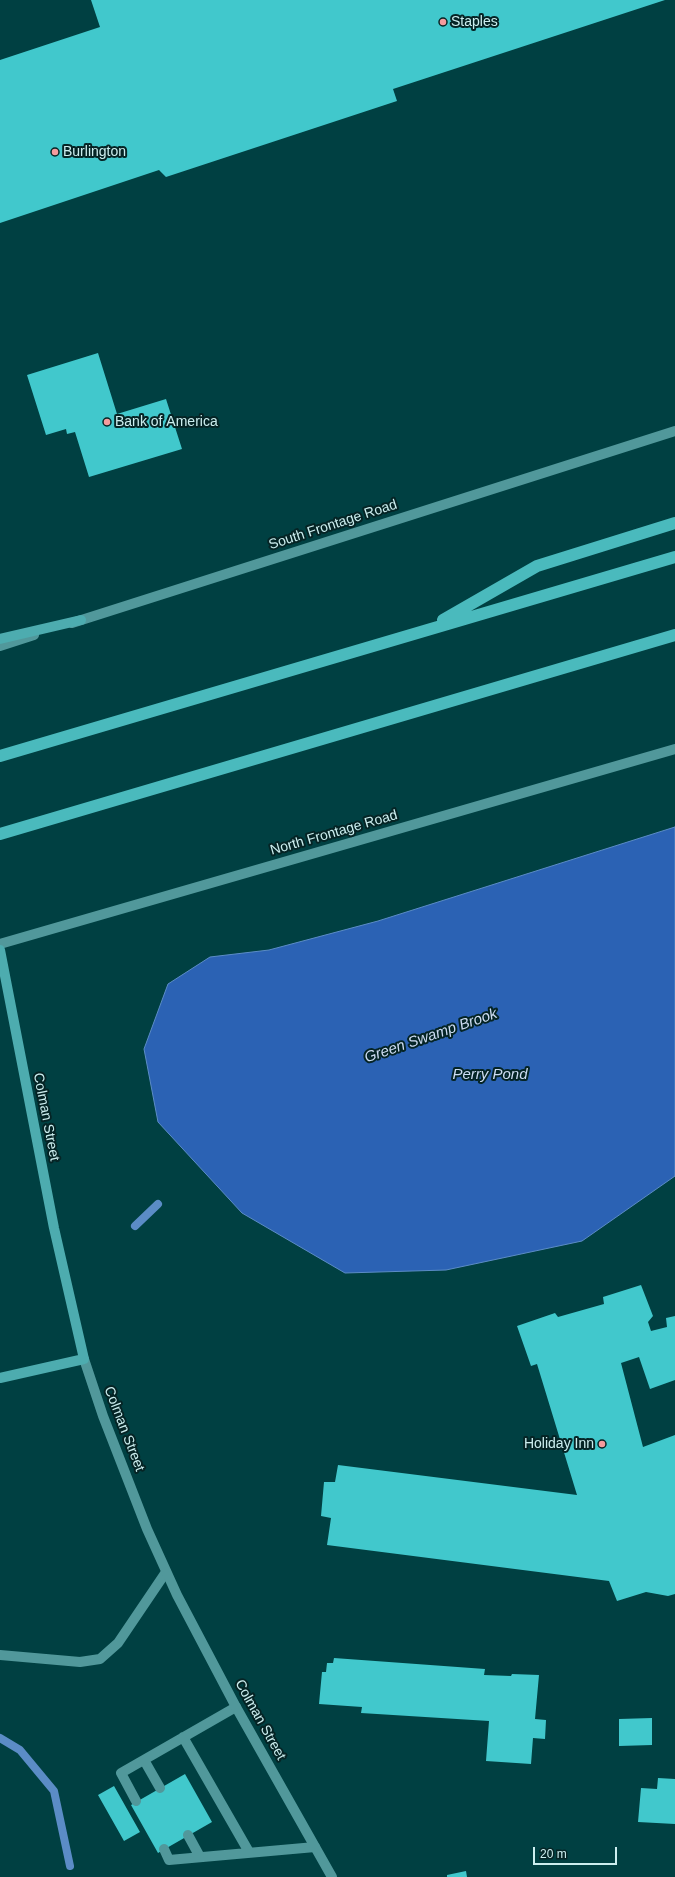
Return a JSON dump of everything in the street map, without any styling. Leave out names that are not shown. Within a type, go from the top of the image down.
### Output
[{"type":"highway","points":[[426,630],[537,566],[675,523]]},
{"type":"highway","points":[[0,756],[675,557]]},
{"type":"highway","points":[[0,834],[675,636]]},
{"type":"main road","name":"South Frontage Road","points":[[0,646],[675,431]]},
{"type":"main road","points":[[0,639],[81,620]]},
{"type":"main road","name":"North Frontage Road","points":[[0,944],[675,749]]},
{"type":"main road","name":"Colman Street","points":[[0,950],[55,1235],[84,1358],[103,1416],[166,1572],[186,1615],[332,1877]]},
{"type":"main road","points":[[0,1378],[84,1358]]},
{"type":"main road","points":[[0,1655],[80,1662],[100,1659],[118,1643],[166,1572]]},
{"type":"main road","points":[[136,1801],[120,1773],[236,1706]]},
{"type":"main road","points":[[183,1737],[249,1852]]},
{"type":"main road","points":[[144,1760],[160,1788]]},
{"type":"main road","points":[[188,1835],[200,1857]]},
{"type":"main road","points":[[164,1849],[169,1860],[315,1846]]},
{"type":"water","name":"Perry Pond","points":[[675,827],[675,1176],[582,1241],[446,1270],[345,1273],[242,1213],[158,1122],[144,1049],[168,984],[210,957],[269,950],[378,921]]},
{"type":"building","points":[[91,0],[665,0],[393,89],[397,101],[166,177],[159,170],[0,223],[0,60],[100,27]]},
{"type":"building","name":"Bank of America","points":[[98,353],[117,414],[166,399],[182,449],[89,477],[75,432],[67,434],[66,429],[46,435],[27,375]]},
{"type":"building","name":"Holiday Inn","points":[[641,1285],[653,1316],[648,1322],[651,1331],[667,1327],[666,1318],[675,1316],[675,1380],[650,1389],[639,1357],[621,1363],[643,1447],[675,1435],[675,1594],[668,1596],[646,1592],[617,1601],[609,1581],[327,1545],[331,1518],[321,1516],[324,1482],[335,1482],[338,1465],[577,1495],[537,1364],[531,1366],[517,1326],[555,1313],[558,1317],[604,1304],[603,1297]]},
{"type":"building","points":[[334,1658],[485,1669],[484,1675],[539,1675],[535,1719],[546,1720],[545,1739],[533,1738],[531,1764],[486,1761],[489,1721],[361,1713],[362,1707],[319,1704],[322,1672],[326,1672],[327,1663],[333,1663]]},
{"type":"building","points":[[652,1718],[652,1745],[619,1746],[619,1719]]},
{"type":"building","points":[[185,1774],[212,1822],[158,1853],[131,1805]]},
{"type":"building","points":[[658,1778],[675,1779],[675,1824],[638,1822],[641,1788],[657,1789]]},
{"type":"building","points":[[114,1786],[140,1832],[124,1841],[98,1795]]},
{"type":"building","points":[[466,1871],[467,1877],[447,1877],[447,1875]]},
{"type":"waterway","name":"Green Swamp Brook","points":[[135,1226],[158,1204]]},
{"type":"waterway","points":[[0,1738],[20,1750],[54,1791],[70,1866]]},
{"type":"place","name":"Staples","points":[[443,22]]},
{"type":"place","name":"Burlington","points":[[55,152]]},
{"type":"place","name":"Bank of America","points":[[107,422]]},
{"type":"place","name":"Holiday Inn","points":[[602,1444]]}]
